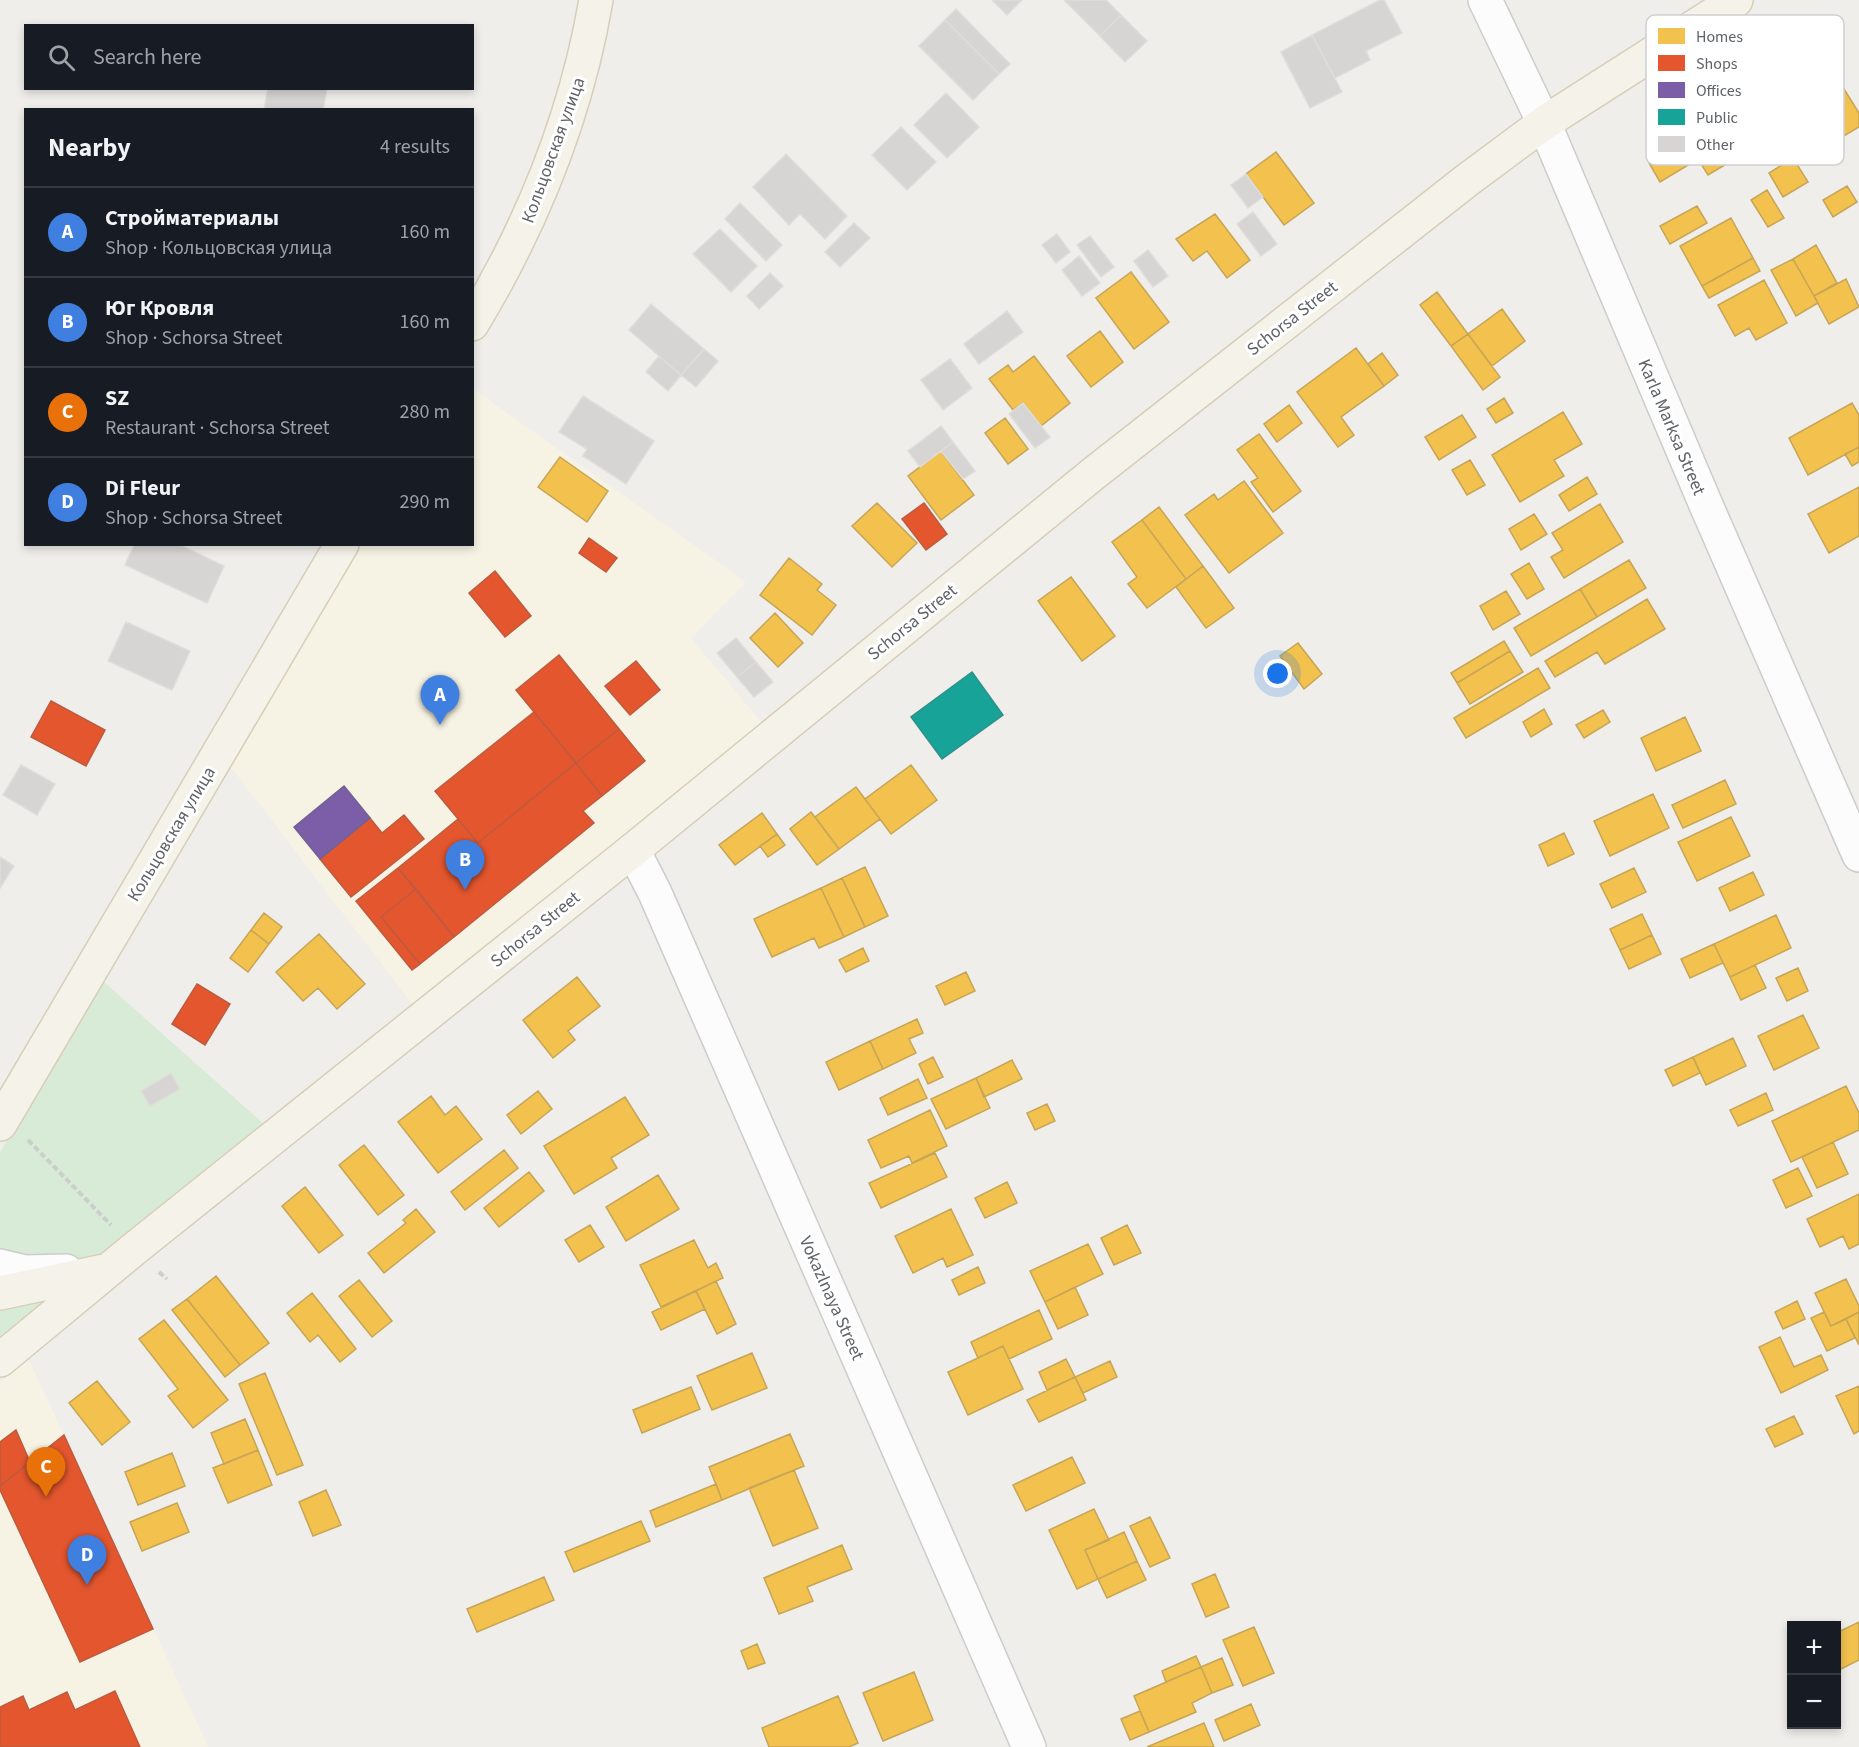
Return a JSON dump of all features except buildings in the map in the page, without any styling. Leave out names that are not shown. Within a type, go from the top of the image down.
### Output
[{"type":"main road","name":"Кольцовская улица","points":[[474,321],[499,280],[542,190],[580,80],[596,0]]},
{"type":"main road","name":"Schorsa Street","points":[[1713,15],[1736,0]]},
{"type":"main road","name":"Schorsa Street","points":[[0,1360],[134,1249],[633,850],[1093,474],[1544,123],[1646,58]]},
{"type":"main road","name":"Кольцовская улица","points":[[2,1119],[341,546]]},
{"type":"main road","name":"Schorsa Street","points":[[0,1293],[108,1270]]},
{"type":"street","name":"Karla Marksa Street","points":[[1485,0],[1544,123],[1706,505],[1859,855]]},
{"type":"street","name":"Vokazlnaya Street","points":[[633,850],[655,893],[1029,1747]]},
{"type":"street","points":[[0,1266],[25,1272],[108,1270]]},
{"type":"path","points":[[2,1119],[167,1279]]},
{"type":"shaded area","points":[[474,390],[746,582],[691,638],[762,723],[413,1005],[231,767],[361,546],[474,546]]},
{"type":"shaded area","points":[[29,1360],[208,1747],[0,1747],[0,1383]]},
{"type":"green space","points":[[104,982],[265,1125],[96,1258],[60,1261],[21,1256],[0,1247],[0,1152]]},
{"type":"green space","points":[[45,1301],[0,1338],[0,1311]]},
{"type":"place","name":"Стройматериалы","points":[[440,725]]},
{"type":"place","name":"Юг Кровля","points":[[465,890]]},
{"type":"place","name":"SZ","points":[[46,1497]]},
{"type":"place","name":"Di Fleur","points":[[87,1585]]}]
